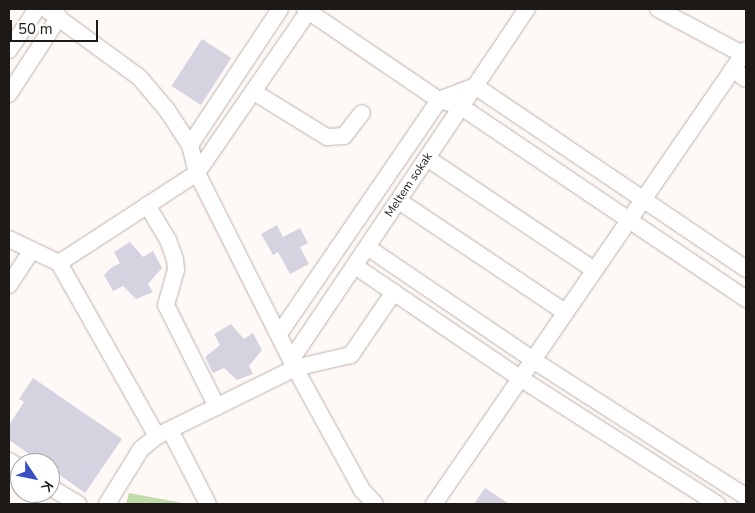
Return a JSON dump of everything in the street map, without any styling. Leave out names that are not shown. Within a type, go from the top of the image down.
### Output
[{"type":"street","points":[[9,50],[37,9]]},
{"type":"street","points":[[190,145],[280,9]]},
{"type":"street","points":[[59,263],[197,173],[254,92],[308,9],[439,100],[460,106],[630,218],[746,299]]},
{"type":"street","name":"Meltem sokak","points":[[293,364],[367,247],[527,9]]},
{"type":"street","points":[[434,504],[642,198],[745,53],[658,9]]},
{"type":"street","points":[[9,94],[53,13],[139,78],[167,110],[190,145],[197,173],[293,364],[362,490],[375,504]]},
{"type":"street","points":[[733,69],[746,79]]},
{"type":"street","points":[[439,100],[475,86],[746,269]]},
{"type":"street","points":[[254,92],[327,137],[344,136],[362,112]]},
{"type":"street","name":"Meltem sokak","points":[[279,334],[439,100]]},
{"type":"street","points":[[427,158],[594,270]]},
{"type":"street","points":[[399,201],[565,312]]},
{"type":"street","points":[[147,204],[168,240],[175,259],[176,270],[166,305],[218,407]]},
{"type":"street","points":[[9,239],[59,263],[208,504]]},
{"type":"street","points":[[367,247],[532,360],[746,497]]},
{"type":"street","points":[[9,285],[32,250]]},
{"type":"street","points":[[355,266],[520,378],[717,504]]},
{"type":"street","points":[[107,504],[141,449],[163,433],[218,407],[293,364],[351,356],[394,292]]},
{"type":"street","points":[[60,493],[78,504]]},
{"type":"green space","points":[[129,493],[188,504],[126,504]]},
{"type":"building","points":[[202,39],[231,58],[201,105],[172,86]]},
{"type":"building","points":[[277,225],[283,237],[300,228],[308,243],[300,247],[309,264],[290,274],[278,252],[273,255],[261,234]]},
{"type":"building","points":[[130,242],[143,257],[153,251],[162,268],[148,284],[153,292],[136,299],[123,286],[113,291],[104,275],[120,263],[114,252]]},
{"type":"building","points":[[231,324],[244,339],[253,333],[262,350],[249,366],[253,374],[237,380],[224,368],[213,373],[205,357],[220,345],[214,334]]},
{"type":"building","points":[[33,378],[122,439],[85,493],[60,475],[60,453],[28,453],[9,440],[9,425],[24,402],[19,399]]},
{"type":"building","points":[[485,488],[509,504],[474,504]]}]
